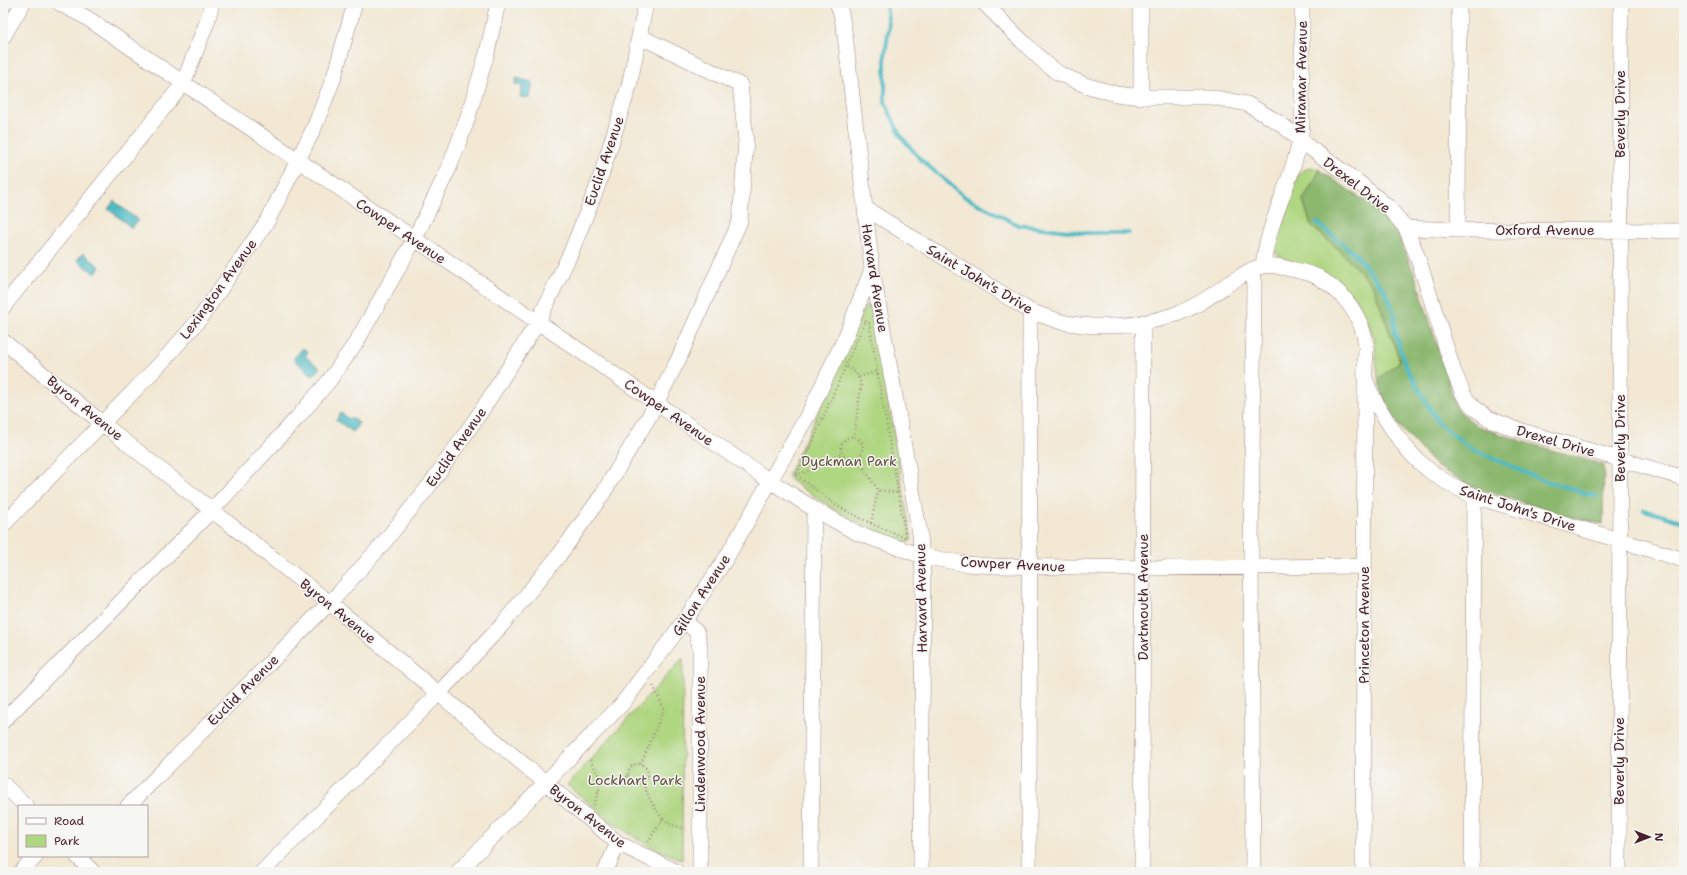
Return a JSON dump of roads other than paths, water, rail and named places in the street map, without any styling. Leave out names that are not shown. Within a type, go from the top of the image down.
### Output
[{"type":"street","points":[[3,37],[23,3]]},
{"type":"street","name":"Cowper Avenue","points":[[59,3],[78,8],[183,84],[538,322],[771,481],[814,509],[857,533],[922,556],[966,564],[1030,567],[1143,568],[1364,566]]},
{"type":"street","points":[[3,307],[183,84],[207,22],[212,3]]},
{"type":"street","name":"Lexington Avenue","points":[[3,525],[103,424],[162,362],[199,320],[268,220],[314,128],[334,77],[355,3]]},
{"type":"street","points":[[3,722],[211,511],[297,418],[328,381],[357,341],[414,240],[449,168],[467,120],[487,53],[498,3]]},
{"type":"street","name":"Euclid Avenue","points":[[129,805],[330,603],[381,546],[429,486],[480,413],[538,322],[571,252],[598,185],[629,86],[646,3]]},
{"type":"street","points":[[837,3],[841,13],[845,35],[865,208]]},
{"type":"street","points":[[1141,3],[1141,97]]},
{"type":"street","name":"Miramar Avenue","points":[[1253,872],[1251,566],[1254,285],[1257,268],[1295,162],[1300,140],[1302,125],[1302,3]]},
{"type":"street","points":[[1458,230],[1459,3]]},
{"type":"street","name":"Beverly Drive","points":[[1619,872],[1621,3]]},
{"type":"street","name":"Drexel Drive","points":[[986,4],[1044,62],[1058,73],[1085,85],[1116,94],[1141,97],[1211,97],[1247,104],[1281,124],[1300,140],[1358,182],[1388,207],[1406,228],[1418,258],[1454,372],[1464,396],[1474,408],[1488,418],[1512,428],[1684,478]]},
{"type":"street","points":[[262,872],[438,694],[501,626],[560,554],[602,495],[656,403],[679,358],[740,221],[746,141],[740,85],[639,36]]},
{"type":"street","name":"Harvard Avenue","points":[[865,208],[872,269],[920,534],[922,556],[921,872]]},
{"type":"street","name":"Saint John's Drive","points":[[865,208],[1030,311],[1061,321],[1087,326],[1143,322],[1172,316],[1191,308],[1257,268],[1278,266],[1301,271],[1321,278],[1335,289],[1355,314],[1362,330],[1366,347],[1365,378],[1377,405],[1392,429],[1413,457],[1434,476],[1474,496],[1684,560]]},
{"type":"street","name":"Oxford Avenue","points":[[1406,228],[1458,230],[1684,231]]},
{"type":"street","name":"Gillon Avenue","points":[[458,872],[622,704],[686,620],[728,555],[810,411],[846,336],[872,269]]},
{"type":"street","points":[[1029,872],[1030,311]]},
{"type":"street","name":"Dartmouth Avenue","points":[[1142,872],[1143,322]]},
{"type":"street","name":"Byron Avenue","points":[[3,341],[211,511],[330,603],[618,843],[677,872]]},
{"type":"street","name":"Princeton Avenue","points":[[1363,872],[1365,378]]},
{"type":"street","points":[[1472,872],[1474,496]]},
{"type":"street","points":[[811,872],[814,509]]},
{"type":"street","name":"Lindenwood Avenue","points":[[686,620],[698,633],[700,648],[700,872]]},
{"type":"street","points":[[3,784],[25,805]]},
{"type":"street","points":[[605,872],[618,843]]},
{"type":"street","points":[[21,872],[35,857]]},
{"type":"street","points":[[79,857],[93,872]]},
{"type":"water","points":[[516,78],[533,82],[530,98],[520,97],[522,86],[515,84]]},
{"type":"water","points":[[114,201],[138,220],[132,228],[108,209]]},
{"type":"water","points":[[83,253],[100,267],[95,274],[77,260]]},
{"type":"water","points":[[303,348],[308,352],[305,356],[320,368],[313,376],[293,359]]},
{"type":"water","points":[[341,413],[349,419],[351,417],[359,423],[353,432],[336,420]]},
{"type":"waterway","points":[[886,3],[889,27],[885,54],[885,102],[900,135],[920,159],[965,197],[1018,225],[1084,233],[1129,233]]},
{"type":"waterway","points":[[1317,223],[1357,256],[1386,292],[1394,312],[1395,333],[1406,367],[1439,424],[1472,449],[1542,480],[1596,496]]},
{"type":"waterway","points":[[1644,510],[1684,522]]},
{"type":"park label","name":"Dyckman Park","points":[[849,461]]},
{"type":"park label","name":"Lockhart Park","points":[[635,780]]}]
